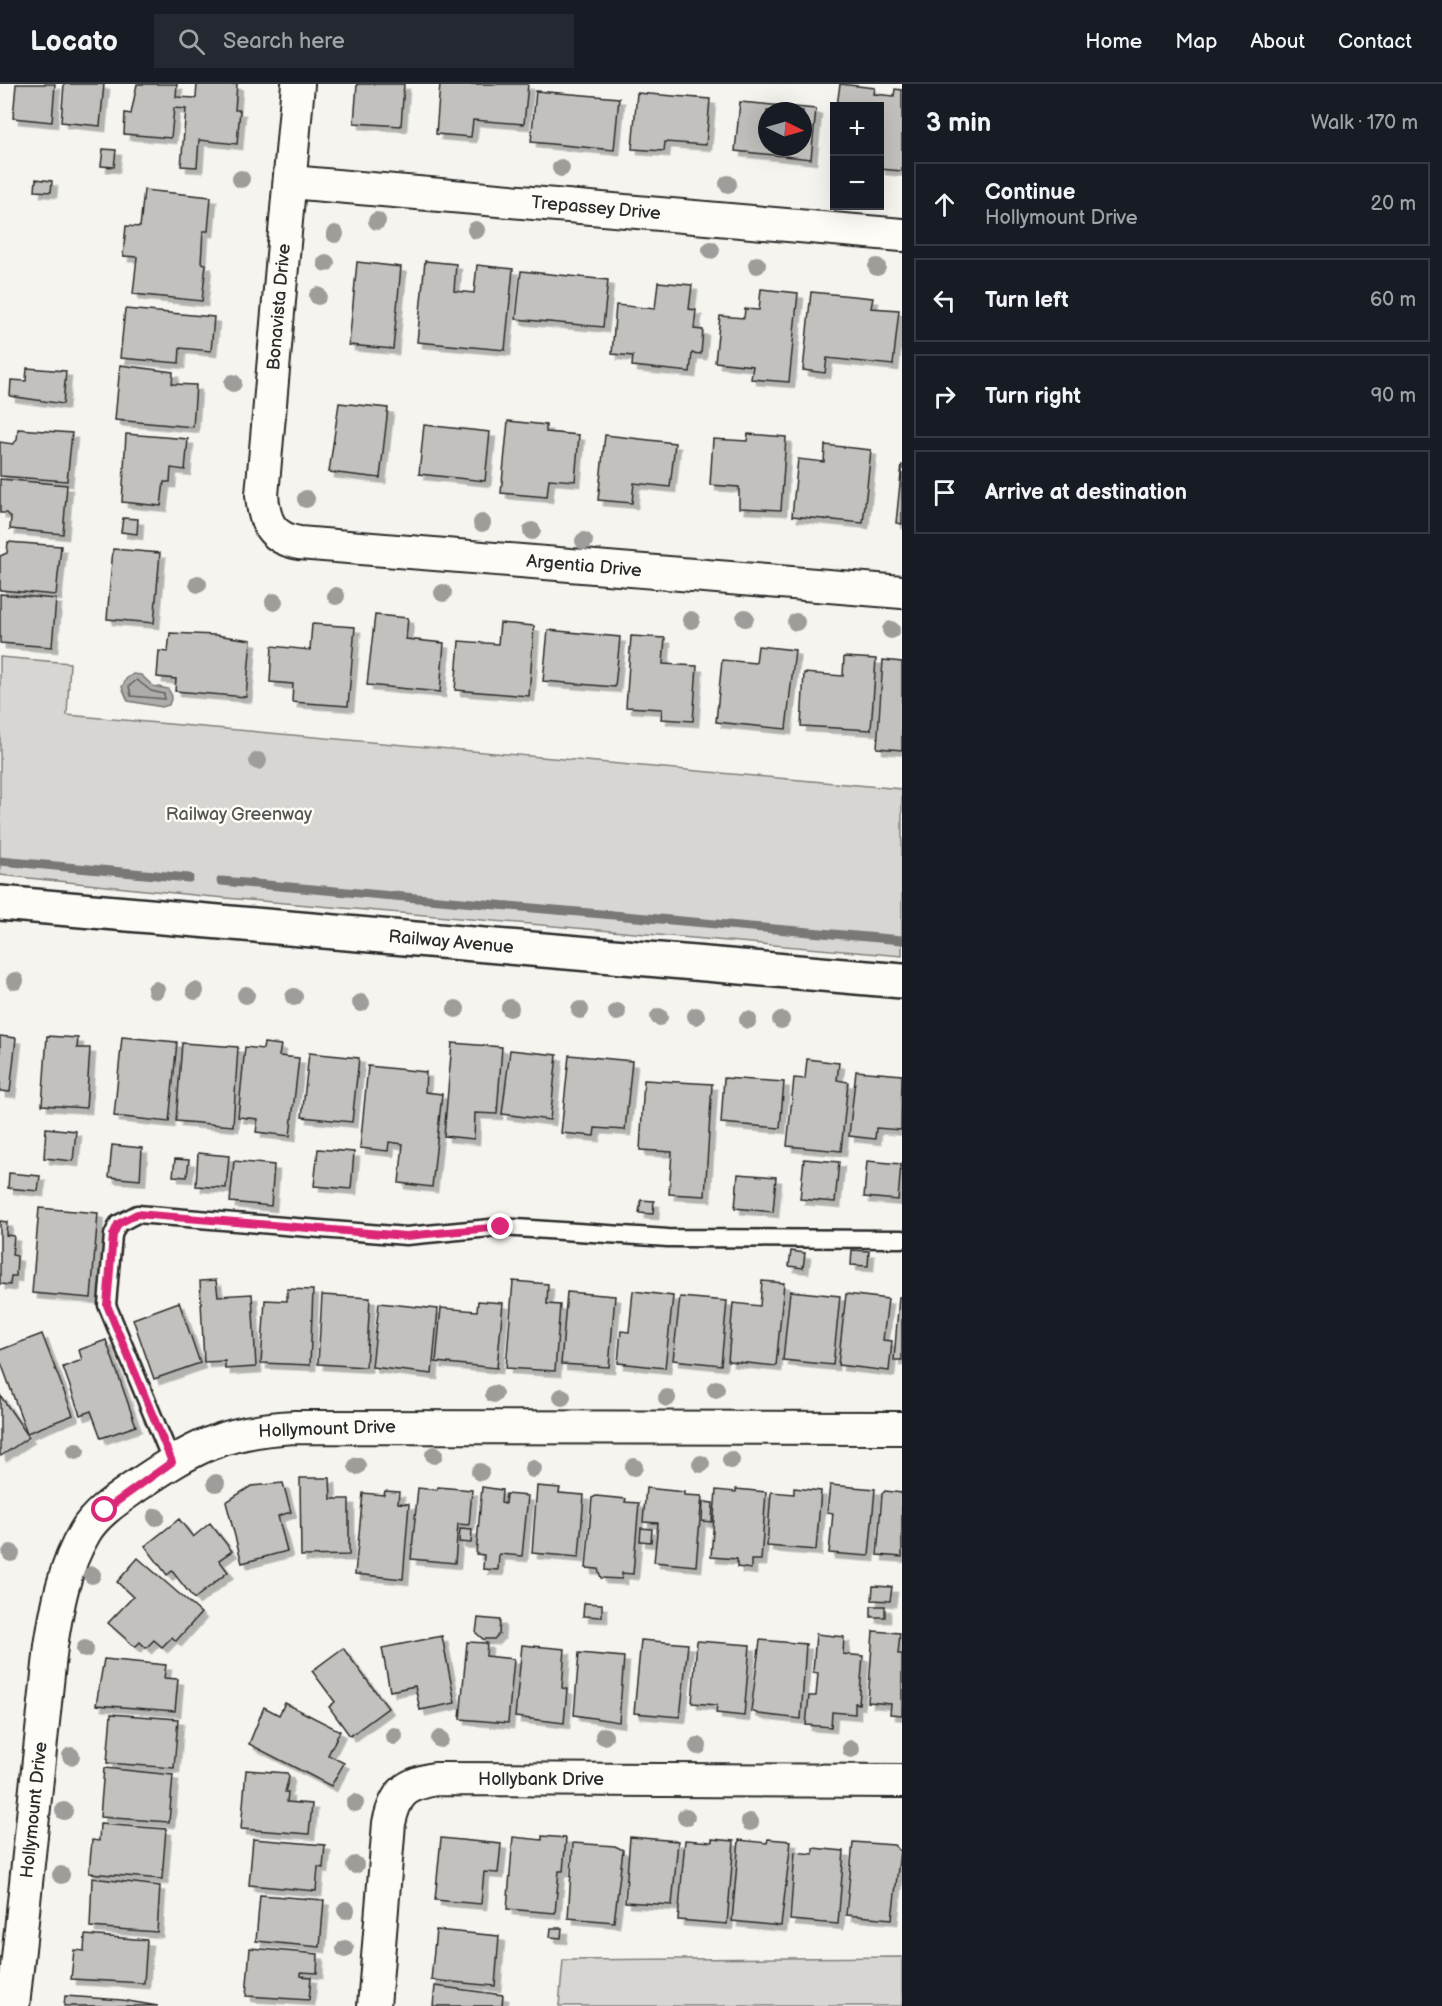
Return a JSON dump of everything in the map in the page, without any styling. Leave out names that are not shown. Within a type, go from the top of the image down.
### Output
[{"type":"main road","name":"Railway Avenue","points":[[0,903],[902,981]]},
{"type":"street","name":"Bonavista Drive","points":[[270,528],[263,508],[263,478],[298,84]]},
{"type":"street","name":"Trepassey Drive","points":[[290,182],[902,235]]},
{"type":"street","name":"Argentia Drive","points":[[270,528],[278,537],[299,543],[902,592]]},
{"type":"street","name":"Hollymount Drive","points":[[13,2006],[51,1646],[62,1586],[86,1530],[105,1510],[172,1462],[222,1437],[261,1429],[295,1427],[902,1428]]},
{"type":"street","name":"Hollybank Drive","points":[[374,2006],[389,1823],[393,1805],[402,1791],[415,1783],[435,1779],[902,1781]]},
{"type":"lane","points":[[172,1462],[107,1305],[113,1235],[118,1224],[137,1214],[406,1236],[501,1227],[668,1238],[902,1239]]},
{"type":"green space","name":"Railway Greenway","points":[[0,657],[70,663],[67,715],[902,789],[902,956],[203,896],[0,875]]},
{"type":"green space","points":[[902,1957],[902,2006],[559,2006],[563,1960]]},
{"type":"water","points":[[133,674],[141,675],[153,686],[168,689],[172,696],[169,705],[162,707],[128,701],[122,687],[126,679]]},
{"type":"building","points":[[16,84],[55,84],[52,122],[13,118]]},
{"type":"building","points":[[64,84],[104,84],[100,126],[61,122]]},
{"type":"building","points":[[137,84],[177,84],[176,97],[196,98],[197,84],[237,84],[235,110],[240,110],[237,144],[199,140],[197,167],[181,166],[186,109],[174,108],[171,138],[124,134],[125,113],[131,114]]},
{"type":"building","points":[[357,84],[404,84],[401,126],[354,123]]},
{"type":"building","points":[[440,84],[528,84],[524,124],[473,120],[471,137],[436,134]]},
{"type":"building","points":[[840,84],[875,88],[874,94],[894,96],[895,89],[902,90],[902,171],[884,169],[884,102],[838,102]]},
{"type":"building","points":[[536,91],[619,98],[614,150],[531,142]]},
{"type":"building","points":[[637,93],[710,99],[706,145],[665,142],[664,151],[632,149]]},
{"type":"building","points":[[740,102],[758,104],[758,153],[735,151]]},
{"type":"building","points":[[812,109],[816,109],[812,149]]},
{"type":"building","points":[[103,149],[116,150],[114,167],[101,166]]},
{"type":"building","points":[[782,156],[811,156],[811,159]]},
{"type":"building","points":[[36,179],[52,181],[51,192],[35,191]]},
{"type":"building","points":[[144,190],[211,197],[208,231],[203,231],[201,263],[206,264],[202,301],[133,294],[137,257],[123,256],[126,226],[140,227]]},
{"type":"building","points":[[425,261],[456,264],[454,291],[474,293],[477,265],[513,269],[505,350],[417,342]]},
{"type":"building","points":[[357,262],[401,267],[393,349],[349,345]]},
{"type":"building","points":[[521,271],[608,280],[603,327],[516,319]]},
{"type":"building","points":[[658,282],[692,285],[689,309],[696,310],[694,329],[703,330],[701,354],[692,353],[690,372],[632,366],[633,356],[612,354],[616,305],[655,309]]},
{"type":"building","points":[[761,289],[798,293],[789,382],[751,379],[753,366],[715,362],[720,316],[744,318],[745,309],[759,310]]},
{"type":"building","points":[[811,292],[873,298],[871,308],[899,310],[893,365],[827,358],[825,373],[803,370]]},
{"type":"building","points":[[125,309],[214,317],[211,351],[180,348],[179,363],[120,358]]},
{"type":"building","points":[[120,365],[173,372],[172,384],[196,385],[193,427],[115,420]]},
{"type":"building","points":[[27,368],[66,371],[63,404],[10,396],[11,380],[26,381]]},
{"type":"building","points":[[339,403],[388,408],[380,478],[329,472]]},
{"type":"building","points":[[508,421],[546,425],[546,432],[579,435],[575,481],[549,479],[547,497],[501,493]]},
{"type":"building","points":[[424,425],[490,432],[485,481],[419,474]]},
{"type":"building","points":[[18,429],[72,433],[67,481],[0,476],[0,442],[13,444],[17,440]]},
{"type":"building","points":[[126,434],[188,439],[185,470],[171,468],[170,482],[164,482],[161,506],[122,502]]},
{"type":"building","points":[[748,434],[786,437],[781,510],[739,508],[739,487],[710,485],[713,439],[747,441]]},
{"type":"building","points":[[605,435],[675,443],[670,487],[634,483],[632,503],[598,500]]},
{"type":"building","points":[[825,445],[871,450],[863,523],[792,516],[798,459],[824,462]]},
{"type":"building","points":[[902,464],[902,524],[896,523]]},
{"type":"building","points":[[0,479],[67,485],[63,534],[10,529],[11,517],[7,513],[0,513]]},
{"type":"building","points":[[123,518],[138,519],[137,534],[121,532]]},
{"type":"building","points":[[8,542],[61,546],[56,595],[0,590],[0,556],[7,553]]},
{"type":"building","points":[[113,549],[160,553],[154,623],[107,619]]},
{"type":"building","points":[[0,594],[56,599],[52,647],[0,643]]},
{"type":"building","points":[[375,615],[408,618],[406,639],[444,643],[440,692],[367,685]]},
{"type":"building","points":[[500,623],[534,626],[529,696],[455,690],[459,641],[498,644]]},
{"type":"building","points":[[312,624],[355,627],[348,706],[292,702],[293,684],[270,682],[272,646],[310,650]]},
{"type":"building","points":[[548,630],[620,637],[615,687],[543,681]]},
{"type":"building","points":[[170,633],[215,635],[251,640],[246,697],[175,691],[176,679],[157,677],[159,651],[168,652]]},
{"type":"building","points":[[631,636],[665,638],[663,664],[697,666],[693,721],[661,719],[662,709],[626,707]]},
{"type":"building","points":[[758,646],[795,650],[786,729],[716,722],[722,660],[756,663]]},
{"type":"building","points":[[844,657],[876,659],[871,730],[801,726],[804,673],[843,676]]},
{"type":"building","points":[[883,660],[902,662],[902,750],[877,748]]},
{"type":"building","points":[[0,1036],[16,1038],[10,1092],[0,1091]]},
{"type":"building","points":[[47,1036],[78,1038],[77,1048],[90,1048],[86,1108],[42,1105]]},
{"type":"building","points":[[122,1037],[177,1042],[169,1122],[114,1116]]},
{"type":"building","points":[[182,1043],[238,1047],[233,1126],[176,1121]]},
{"type":"building","points":[[264,1043],[281,1045],[279,1056],[299,1058],[290,1136],[256,1132],[258,1119],[238,1117],[245,1047],[263,1049]]},
{"type":"building","points":[[452,1043],[502,1047],[497,1114],[475,1113],[474,1139],[444,1136]]},
{"type":"building","points":[[510,1050],[557,1055],[550,1120],[502,1114]]},
{"type":"building","points":[[309,1053],[359,1058],[352,1122],[302,1117]]},
{"type":"building","points":[[569,1055],[632,1061],[625,1130],[595,1128],[594,1136],[561,1133]]},
{"type":"building","points":[[807,1059],[839,1063],[837,1080],[848,1082],[841,1151],[787,1146],[794,1078],[805,1079]]},
{"type":"building","points":[[368,1066],[426,1072],[425,1092],[442,1094],[432,1187],[399,1183],[403,1144],[389,1142],[388,1151],[360,1148]]},
{"type":"building","points":[[856,1071],[902,1075],[901,1130],[876,1128],[875,1139],[849,1136]]},
{"type":"building","points":[[724,1078],[784,1082],[780,1128],[721,1123]]},
{"type":"building","points":[[644,1080],[712,1084],[705,1196],[669,1194],[672,1152],[640,1150]]},
{"type":"building","points":[[46,1128],[76,1131],[73,1161],[44,1158]]},
{"type":"building","points":[[112,1145],[142,1148],[140,1180],[109,1177]]},
{"type":"building","points":[[318,1149],[354,1152],[351,1189],[314,1186]]},
{"type":"building","points":[[198,1153],[229,1156],[226,1188],[196,1186]]},
{"type":"building","points":[[175,1159],[189,1160],[187,1177],[173,1176]]},
{"type":"building","points":[[804,1159],[839,1162],[835,1202],[800,1199]]},
{"type":"building","points":[[234,1161],[274,1165],[271,1206],[230,1202]]},
{"type":"building","points":[[867,1161],[901,1164],[898,1200],[864,1197]]},
{"type":"building","points":[[9,1173],[40,1176],[38,1191],[8,1188]]},
{"type":"building","points":[[738,1174],[776,1177],[773,1212],[735,1208]]},
{"type":"building","points":[[641,1200],[654,1201],[653,1214],[639,1213]]},
{"type":"building","points":[[39,1208],[98,1213],[91,1298],[32,1293]]},
{"type":"building","points":[[0,1221],[7,1222],[6,1235],[14,1236],[12,1255],[17,1256],[16,1276],[11,1276],[10,1285],[0,1284]]},
{"type":"building","points":[[852,1250],[869,1251],[868,1266],[851,1265]]},
{"type":"building","points":[[791,1251],[805,1253],[803,1268],[789,1266]]},
{"type":"building","points":[[216,1280],[218,1296],[252,1294],[256,1367],[225,1369],[225,1361],[204,1362],[200,1281]]},
{"type":"building","points":[[513,1281],[548,1284],[547,1304],[560,1305],[555,1371],[506,1368]]},
{"type":"building","points":[[762,1281],[784,1283],[776,1366],[728,1361],[733,1303],[760,1306]]},
{"type":"building","points":[[287,1289],[313,1290],[310,1365],[261,1363],[265,1300],[287,1301]]},
{"type":"building","points":[[633,1291],[673,1296],[665,1368],[618,1363],[621,1331],[629,1332]]},
{"type":"building","points":[[790,1291],[840,1296],[833,1365],[783,1360]]},
{"type":"building","points":[[567,1292],[615,1296],[609,1367],[561,1364]]},
{"type":"building","points":[[846,1294],[888,1299],[883,1340],[892,1341],[889,1371],[838,1365]]},
{"type":"building","points":[[322,1295],[370,1298],[366,1367],[318,1364]]},
{"type":"building","points":[[680,1297],[727,1301],[721,1365],[673,1360]]},
{"type":"building","points":[[899,1297],[902,1297],[902,1360],[894,1360]]},
{"type":"building","points":[[478,1301],[503,1303],[497,1368],[436,1362],[441,1308],[477,1311]]},
{"type":"building","points":[[179,1302],[200,1363],[154,1379],[133,1319]]},
{"type":"building","points":[[379,1303],[438,1309],[432,1374],[372,1367]]},
{"type":"building","points":[[42,1334],[73,1415],[27,1433],[0,1360],[0,1350]]},
{"type":"building","points":[[106,1340],[136,1426],[101,1438],[91,1411],[80,1415],[63,1367],[82,1360],[79,1350]]},
{"type":"building","points":[[0,1395],[29,1437],[1,1456],[0,1454]]},
{"type":"building","points":[[300,1478],[330,1478],[331,1499],[349,1499],[349,1555],[301,1556]]},
{"type":"building","points":[[283,1483],[291,1512],[278,1516],[287,1551],[242,1563],[226,1502],[251,1486]]},
{"type":"building","points":[[830,1485],[875,1489],[869,1556],[829,1553],[833,1513],[827,1512]]},
{"type":"building","points":[[537,1486],[560,1488],[559,1493],[584,1495],[579,1557],[532,1553]]},
{"type":"building","points":[[438,1487],[472,1490],[469,1525],[458,1524],[455,1563],[411,1559],[418,1488],[437,1490]]},
{"type":"building","points":[[482,1487],[502,1490],[501,1503],[505,1504],[506,1494],[528,1496],[522,1556],[499,1554],[498,1570],[483,1569],[484,1555],[476,1554]]},
{"type":"building","points":[[646,1488],[702,1496],[696,1566],[654,1562],[658,1523],[643,1522]]},
{"type":"building","points":[[794,1488],[821,1491],[816,1550],[767,1546],[771,1492],[794,1494]]},
{"type":"building","points":[[736,1489],[766,1492],[761,1560],[751,1560],[751,1569],[737,1567],[737,1559],[711,1557],[716,1490],[736,1492]]},
{"type":"building","points":[[385,1491],[399,1492],[398,1503],[409,1504],[403,1579],[355,1574],[363,1493],[384,1495]]},
{"type":"building","points":[[885,1491],[902,1493],[902,1557],[877,1555],[882,1494]]},
{"type":"building","points":[[596,1496],[626,1499],[625,1502],[639,1503],[633,1574],[622,1573],[622,1579],[601,1578],[598,1569],[586,1568],[592,1498]]},
{"type":"building","points":[[703,1502],[713,1503],[712,1522],[702,1521]]},
{"type":"building","points":[[179,1519],[193,1537],[210,1523],[232,1551],[219,1560],[228,1572],[194,1599],[172,1571],[167,1575],[145,1546]]},
{"type":"building","points":[[641,1528],[652,1529],[651,1542],[640,1541]]},
{"type":"building","points":[[460,1529],[472,1530],[471,1543],[459,1542]]},
{"type":"building","points":[[138,1558],[201,1613],[176,1641],[172,1637],[162,1647],[154,1640],[146,1648],[140,1642],[135,1647],[108,1623],[133,1597],[117,1582]]},
{"type":"building","points":[[873,1586],[892,1587],[890,1601],[872,1600]]},
{"type":"building","points":[[584,1603],[602,1604],[602,1617],[583,1616]]},
{"type":"building","points":[[871,1606],[885,1606],[885,1617],[871,1617]]},
{"type":"building","points":[[478,1618],[500,1620],[499,1634],[494,1639],[483,1639],[476,1633]]},
{"type":"building","points":[[873,1631],[900,1633],[898,1654],[902,1654],[902,1715],[890,1714],[891,1704],[868,1702]]},
{"type":"building","points":[[816,1634],[844,1637],[843,1654],[863,1656],[859,1704],[855,1703],[855,1714],[832,1712],[831,1727],[806,1725],[809,1696],[816,1696],[818,1673],[813,1672]]},
{"type":"building","points":[[442,1636],[455,1703],[420,1710],[415,1686],[390,1691],[382,1648]]},
{"type":"building","points":[[641,1640],[688,1644],[680,1717],[634,1713]]},
{"type":"building","points":[[760,1640],[806,1644],[801,1719],[751,1711]]},
{"type":"building","points":[[697,1641],[750,1645],[744,1716],[716,1713],[717,1705],[692,1703]]},
{"type":"building","points":[[467,1642],[487,1643],[486,1656],[514,1659],[508,1723],[460,1719]]},
{"type":"building","points":[[522,1645],[565,1649],[562,1688],[567,1689],[564,1723],[515,1717]]},
{"type":"building","points":[[343,1648],[388,1708],[350,1736],[329,1707],[335,1702],[312,1671]]},
{"type":"building","points":[[579,1653],[624,1657],[619,1722],[574,1715]]},
{"type":"building","points":[[104,1659],[166,1665],[164,1678],[178,1679],[175,1711],[96,1705]]},
{"type":"building","points":[[285,1703],[340,1731],[328,1755],[344,1763],[331,1786],[249,1744],[264,1707],[279,1715]]},
{"type":"building","points":[[111,1714],[178,1719],[174,1768],[107,1763]]},
{"type":"building","points":[[104,1768],[173,1775],[169,1822],[100,1817]]},
{"type":"building","points":[[246,1770],[287,1773],[289,1777],[285,1792],[288,1792],[287,1802],[312,1804],[309,1834],[241,1829]]},
{"type":"building","points":[[100,1824],[166,1829],[162,1879],[89,1873],[92,1840],[99,1841]]},
{"type":"building","points":[[542,1836],[566,1838],[563,1871],[559,1871],[555,1913],[507,1909],[513,1837],[542,1840]]},
{"type":"building","points":[[630,1837],[678,1841],[672,1905],[625,1902]]},
{"type":"building","points":[[441,1838],[501,1844],[498,1873],[484,1872],[481,1904],[435,1900]]},
{"type":"building","points":[[253,1839],[325,1845],[323,1868],[318,1867],[316,1891],[249,1885]]},
{"type":"building","points":[[712,1839],[734,1841],[727,1924],[678,1920],[685,1840],[712,1842]]},
{"type":"building","points":[[768,1839],[791,1841],[781,1926],[732,1921],[739,1840],[767,1843]]},
{"type":"building","points":[[853,1842],[894,1845],[900,1851],[892,1919],[846,1915]]},
{"type":"building","points":[[573,1843],[615,1846],[623,1850],[614,1922],[568,1918]]},
{"type":"building","points":[[813,1848],[844,1851],[838,1924],[790,1920],[795,1852],[813,1854]]},
{"type":"building","points":[[92,1878],[160,1886],[157,1932],[90,1927]]},
{"type":"building","points":[[260,1895],[324,1900],[320,1947],[256,1941]]},
{"type":"building","points":[[551,1928],[562,1928],[561,1938],[550,1937]]},
{"type":"building","points":[[436,1930],[499,1936],[495,1986],[431,1980]]},
{"type":"building","points":[[85,1935],[147,1940],[144,1983],[71,1979],[74,1950],[84,1951]]},
{"type":"building","points":[[250,1948],[318,1954],[317,1973],[301,1972],[301,1976],[311,1977],[309,2000],[246,1996]]},
{"type":"building","points":[[435,1986],[503,1995],[502,2006],[433,2006]]},
{"type":"building","points":[[65,1996],[122,2000],[158,2006],[64,2006]]},
{"type":"waterway","points":[[0,861],[189,878]]},
{"type":"waterway","points":[[221,881],[902,940]]},
{"type":"route","points":[[105,1510],[172,1462],[107,1305],[113,1235],[118,1224],[137,1214],[406,1236],[501,1227]]}]
